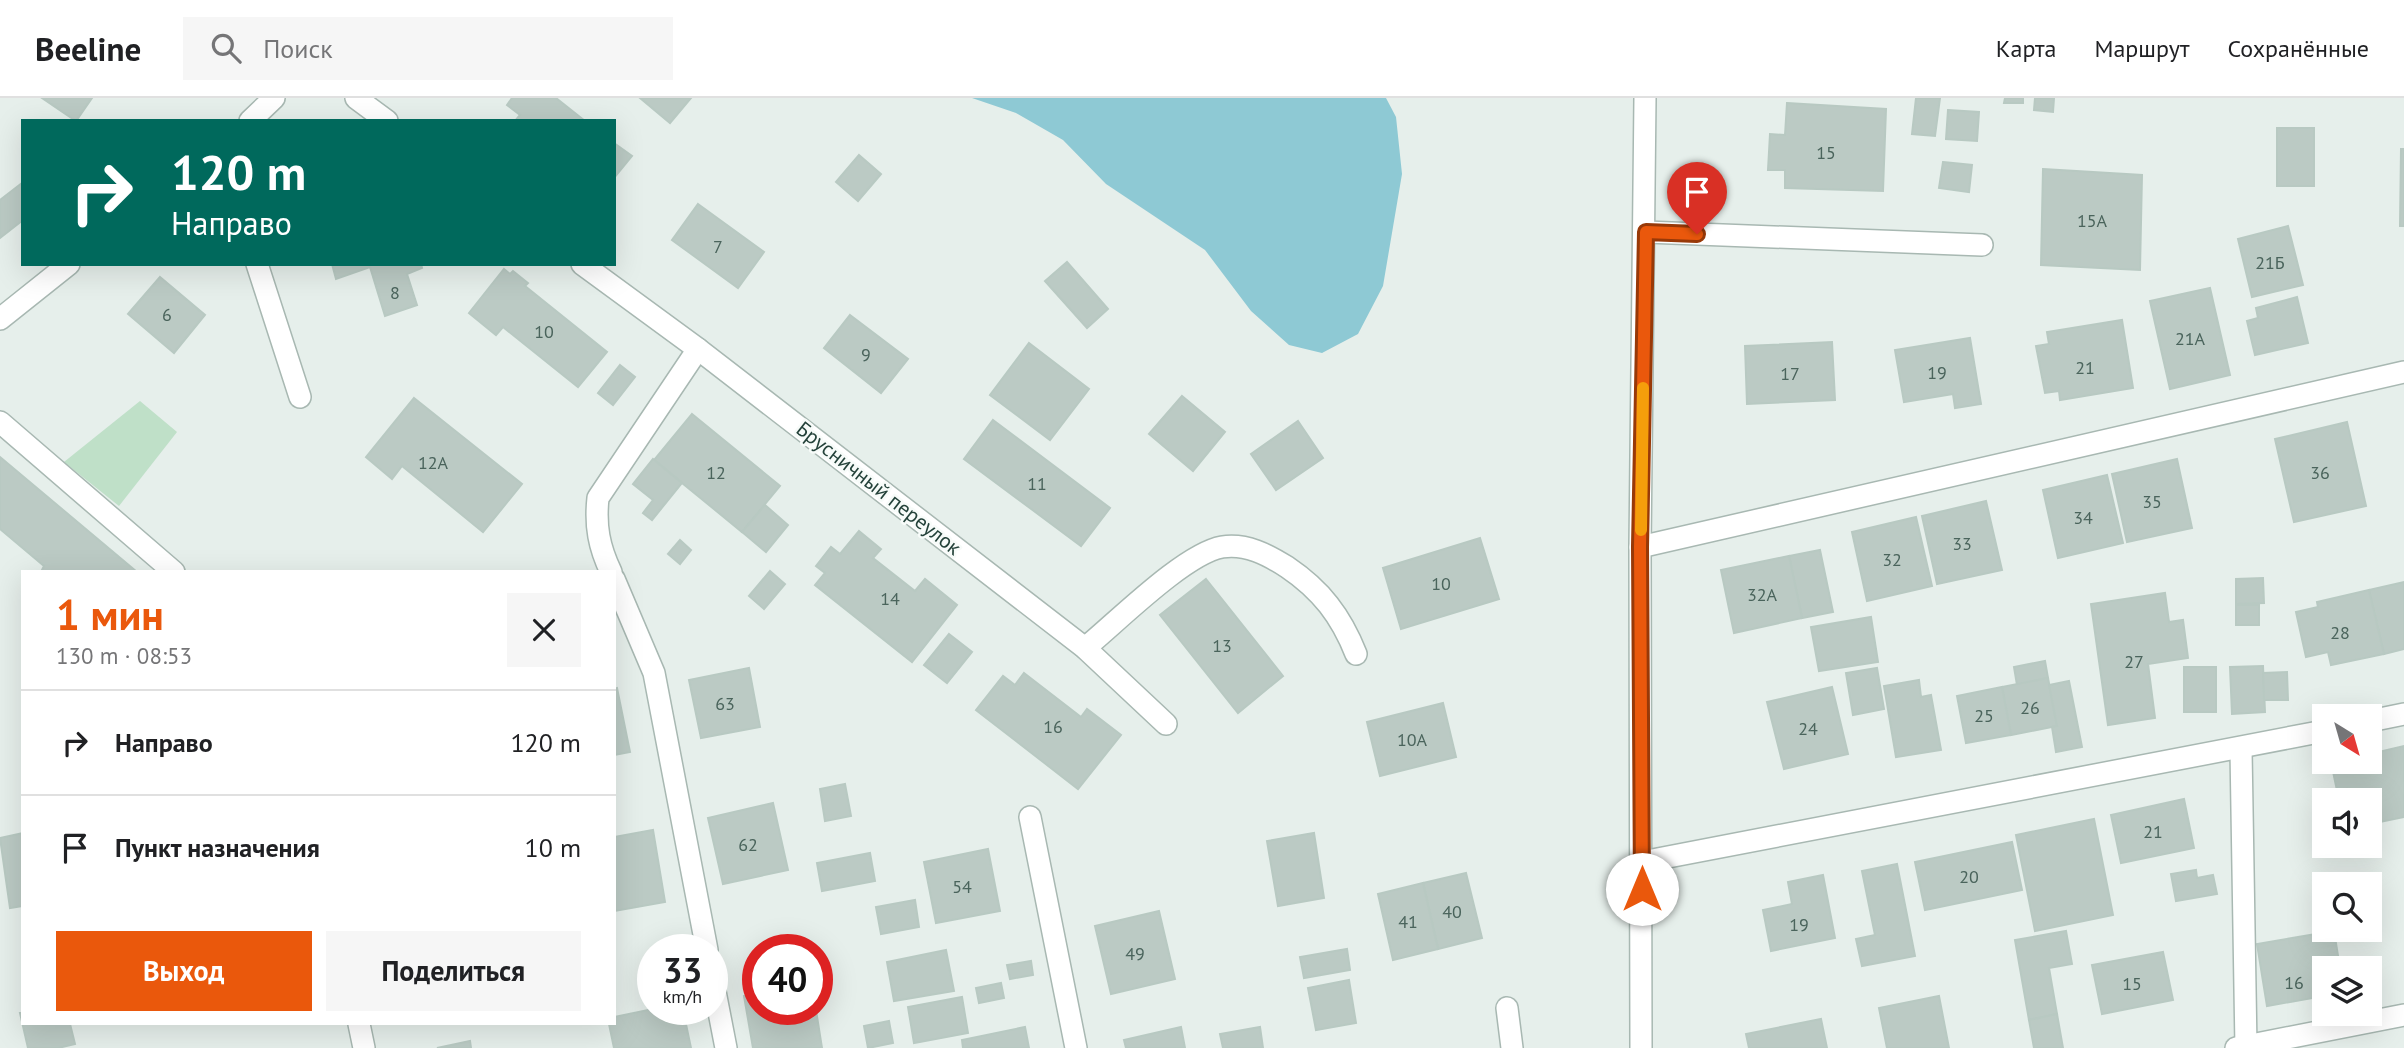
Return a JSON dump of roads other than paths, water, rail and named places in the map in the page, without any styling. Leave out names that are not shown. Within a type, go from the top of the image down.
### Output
[{"type":"street","points":[[356,98],[384,119]]},
{"type":"street","points":[[1641,1048],[1640,547],[1646,232],[1645,98]]},
{"type":"street","points":[[1646,232],[1982,245]]},
{"type":"street","points":[[0,319],[66,266]]},
{"type":"street","points":[[258,266],[300,397]]},
{"type":"street","name":"Брусничный переулок","points":[[585,266],[698,349],[1085,648],[1166,724]]},
{"type":"street","points":[[610,570],[600,548],[596,521],[598,498],[698,349]]},
{"type":"street","points":[[1640,547],[2404,372]]},
{"type":"street","points":[[0,422],[172,570]]},
{"type":"street","points":[[1085,648],[1190,561],[1224,547],[1249,548],[1275,559],[1304,579],[1333,607],[1356,654]]},
{"type":"street","points":[[616,584],[654,673],[704,934]]},
{"type":"street","points":[[2382,719],[2404,714]]},
{"type":"street","points":[[1642,862],[2241,750],[2312,734]]},
{"type":"street","points":[[2241,750],[2243,1047],[2404,1015]]},
{"type":"street","points":[[1030,817],[1076,1048]]},
{"type":"street","points":[[1507,1008],[1512,1048]]},
{"type":"street","points":[[359,1025],[364,1048]]},
{"type":"street","points":[[722,1025],[726,1048]]},
{"type":"water","points":[[972,98],[1386,98],[1396,117],[1402,174],[1383,286],[1358,334],[1322,353],[1289,345],[1251,311],[1205,250],[1106,184],[1063,140],[1016,113]]}]
